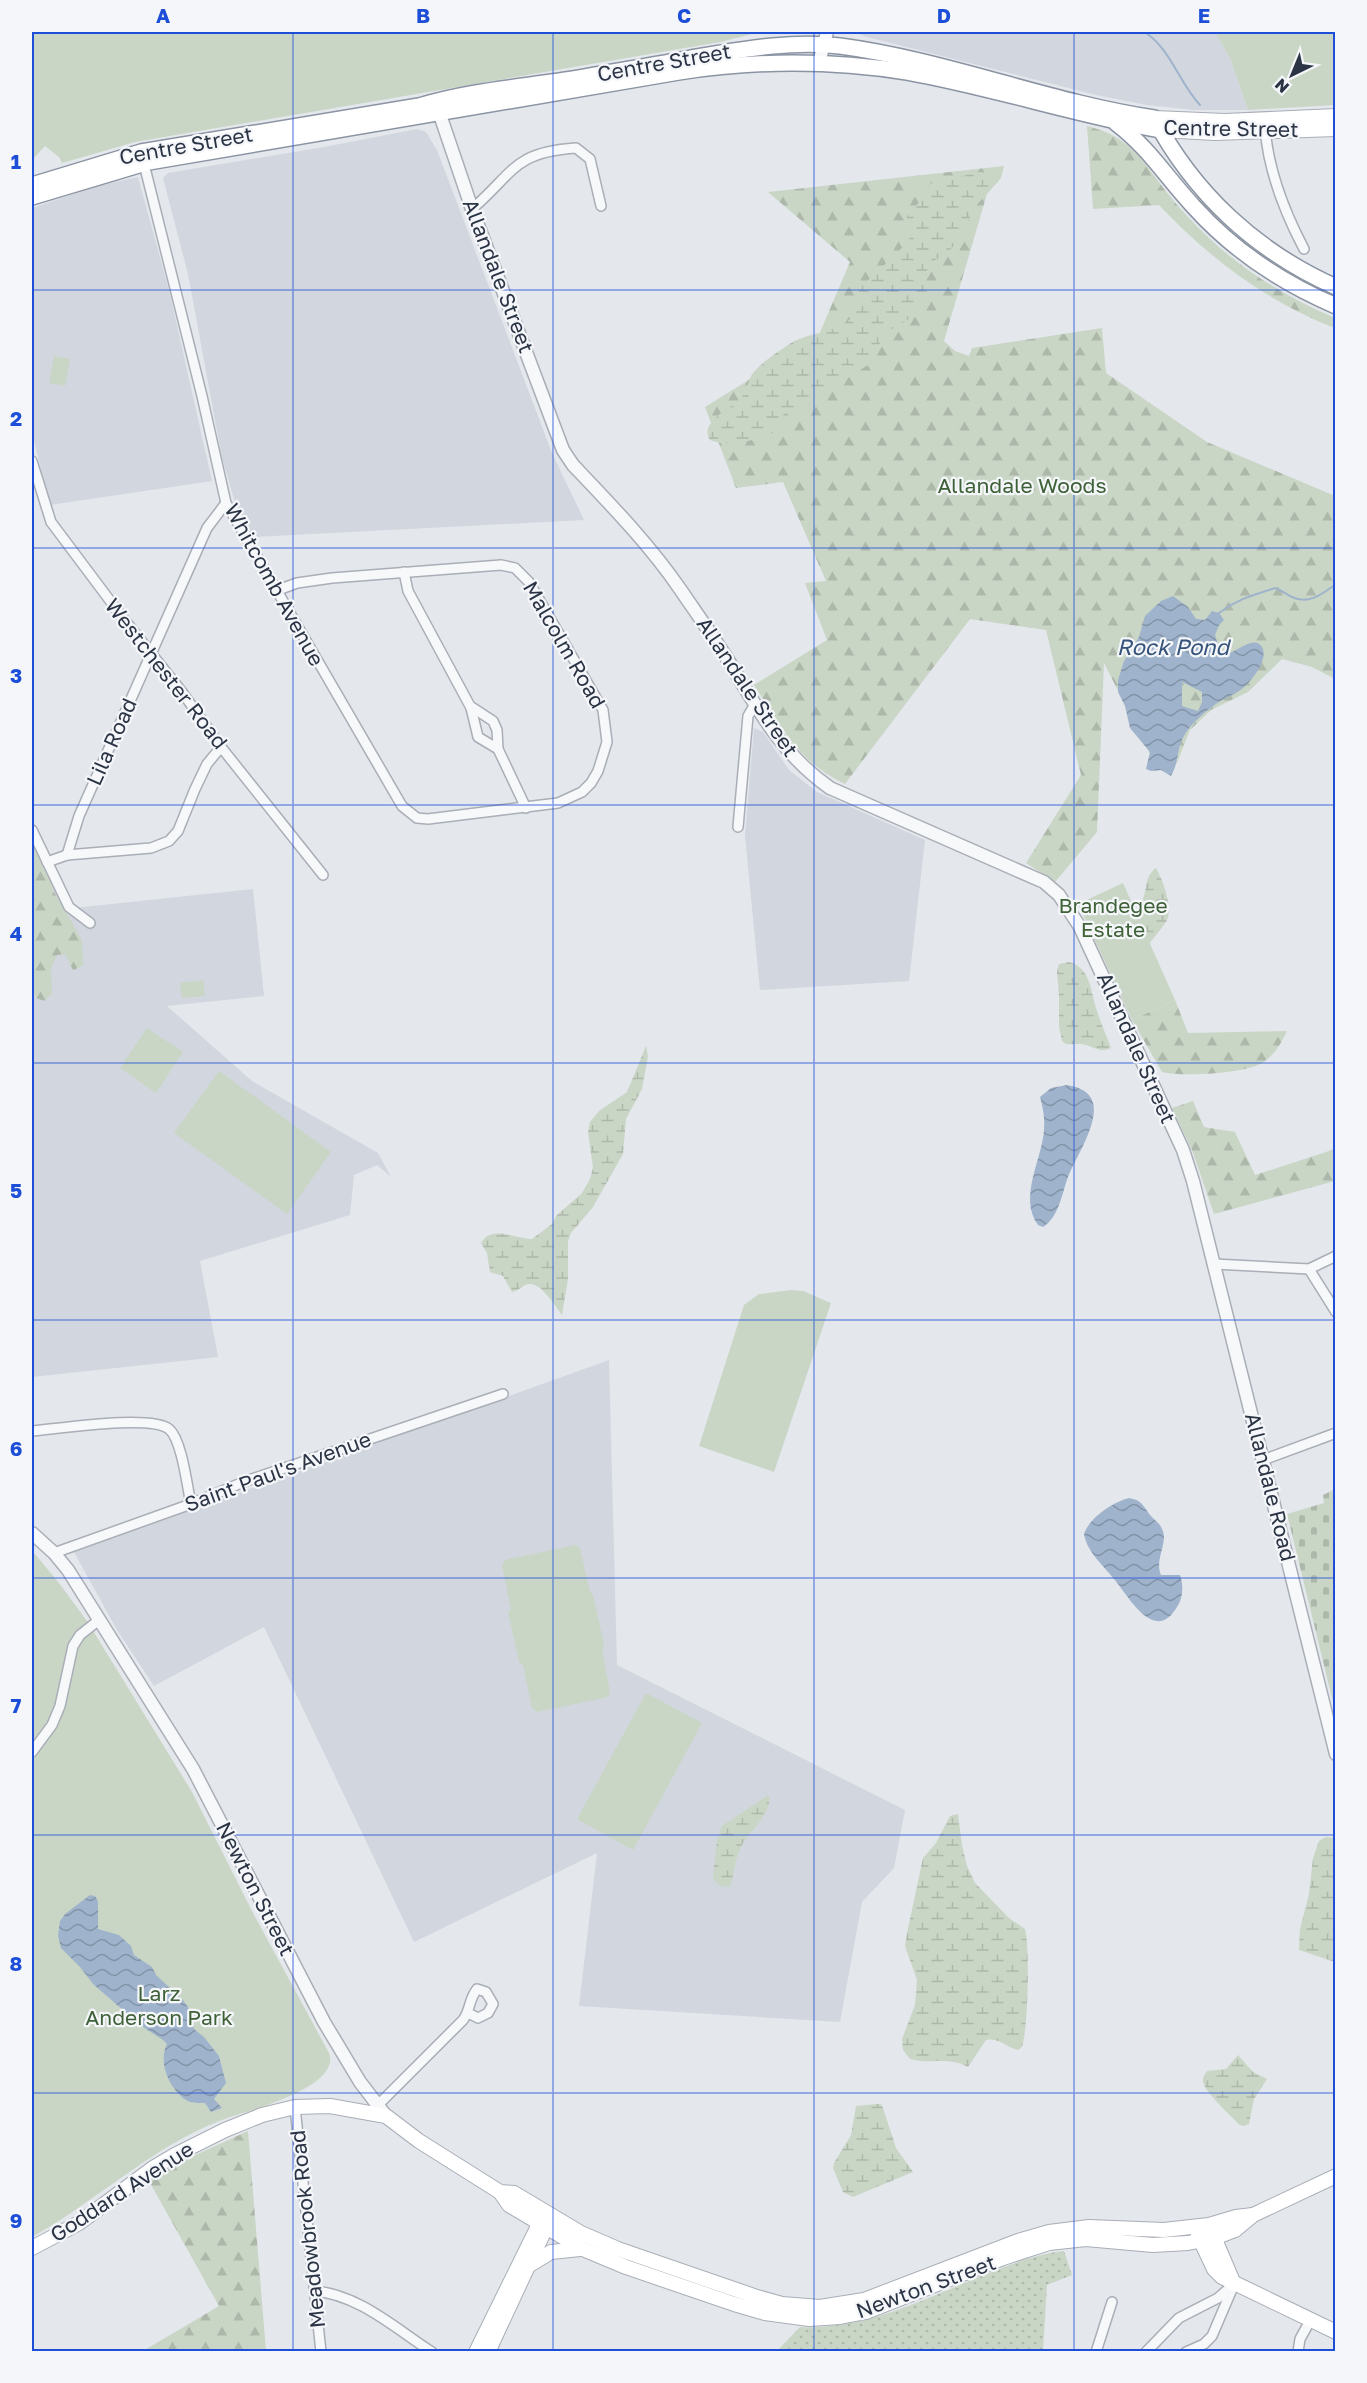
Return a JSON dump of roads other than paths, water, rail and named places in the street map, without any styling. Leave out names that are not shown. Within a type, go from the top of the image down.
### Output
[{"type":"highway","name":"Centre Street","points":[[437,107],[754,48],[825,38],[1093,105],[1157,124]]},
{"type":"highway","name":"Centre Street","points":[[32,185],[143,158],[419,106],[437,107],[697,69],[755,63],[819,63],[907,72],[1114,121],[1157,124]]},
{"type":"highway","points":[[1114,121],[1145,147],[1194,208],[1234,245],[1280,278],[1335,306]]},
{"type":"highway","points":[[1157,124],[1177,158],[1233,222],[1276,255],[1335,287]]},
{"type":"highway","name":"Centre Street","points":[[32,197],[143,158]]},
{"type":"main road","name":"Centre Street","points":[[1157,124],[1215,133],[1335,116]]},
{"type":"main road","name":"Centre Street","points":[[1264,126],[1335,129]]},
{"type":"main road","name":"Goddard Avenue","points":[[32,2248],[80,2223],[153,2168],[225,2130],[262,2115],[295,2107],[330,2106],[381,2111]]},
{"type":"main road","name":"Newton Street","points":[[381,2111],[419,2141],[500,2192],[509,2205],[604,2244],[782,2304],[820,2307],[864,2300],[1018,2241],[1049,2232],[1079,2228],[1205,2233]]},
{"type":"main road","points":[[1335,2176],[1253,2215],[1236,2217],[1205,2233],[1214,2269],[1222,2277],[1335,2332]]},
{"type":"main road","name":"Newton Street","points":[[546,2220],[583,2249],[734,2304],[765,2313],[809,2319],[866,2312],[1003,2258],[1049,2243],[1086,2239],[1153,2245],[1205,2233]]},
{"type":"main road","points":[[488,2352],[527,2268],[546,2220]]},
{"type":"main road","points":[[476,2352],[546,2220]]},
{"type":"main road","points":[[527,2268],[551,2252],[583,2249]]},
{"type":"street","points":[[819,63],[825,38]]},
{"type":"street","name":"Allandale Street","points":[[437,107],[472,209],[563,450],[573,465],[657,557],[722,651],[755,704],[789,752],[808,772],[830,788],[1011,865],[1044,882],[1059,895],[1080,927],[1098,963],[1183,1150],[1203,1221]]},
{"type":"street","points":[[1264,126],[1267,152],[1275,182],[1304,249]]},
{"type":"street","points":[[472,209],[520,162],[541,153],[576,148],[590,159],[601,206]]},
{"type":"street","name":"Whitcomb Avenue","points":[[143,158],[182,309],[225,503],[278,590],[382,776],[402,806],[417,818],[428,819],[525,808]]},
{"type":"street","name":"Westchester Road","points":[[32,461],[51,522],[221,747],[323,875]]},
{"type":"street","name":"Lila Road","points":[[67,855],[79,816],[207,528],[225,503]]},
{"type":"street","name":"Malcolm Road","points":[[278,590],[297,583],[404,572],[501,565],[515,568],[529,582],[603,710],[607,742],[591,783],[582,792],[558,803],[525,808]]},
{"type":"street","points":[[404,572],[408,591],[470,706],[478,737],[498,749]]},
{"type":"street","points":[[738,827],[748,716],[755,704]]},
{"type":"street","points":[[470,706],[493,722],[497,730],[498,749],[525,808]]},
{"type":"street","points":[[47,862],[67,855],[151,848],[169,841],[178,831],[207,764],[221,747]]},
{"type":"street","points":[[32,830],[69,907],[90,923]]},
{"type":"street","name":"Allandale Road","points":[[1203,1221],[1335,1754]]},
{"type":"street","points":[[1214,1264],[1309,1269],[1335,1256]]},
{"type":"street","points":[[1309,1269],[1335,1312]]},
{"type":"street","name":"Saint Paul's Avenue","points":[[51,1550],[191,1504],[255,1478],[503,1394]]},
{"type":"street","points":[[32,1431],[132,1421],[168,1428],[175,1437],[179,1450],[191,1504]]},
{"type":"street","points":[[1263,1460],[1335,1432]]},
{"type":"street","name":"Newton Street","points":[[32,1533],[68,1570],[193,1769],[324,2022],[381,2111]]},
{"type":"street","points":[[32,1752],[52,1725],[60,1706],[74,1646],[80,1635],[99,1620]]},
{"type":"street","points":[[381,2111],[468,2013]]},
{"type":"street","name":"Meadowbrook Road","points":[[295,2107],[321,2352]]},
{"type":"street","points":[[1146,2352],[1179,2318],[1218,2298],[1234,2284]]},
{"type":"street","points":[[1186,2352],[1204,2344],[1212,2336],[1234,2284]]},
{"type":"street","points":[[314,2291],[336,2295],[357,2304],[432,2352]]},
{"type":"street","points":[[1096,2352],[1112,2302]]},
{"type":"street","points":[[1298,2352],[1300,2339],[1311,2319]]},
{"type":"water","name":"Rock Pond","points":[[1173,596],[1188,607],[1196,619],[1205,620],[1212,611],[1219,613],[1224,620],[1215,635],[1219,648],[1225,654],[1254,643],[1262,647],[1264,652],[1259,669],[1247,685],[1216,704],[1197,719],[1189,729],[1182,739],[1171,776],[1161,770],[1146,769],[1150,752],[1130,728],[1125,706],[1118,692],[1118,680],[1124,661],[1139,637],[1145,616],[1161,601]],"holes":[[[1182,682],[1202,692],[1202,702],[1198,711],[1182,706]]]},
{"type":"water","points":[[1067,1085],[1089,1095],[1094,1106],[1093,1116],[1087,1138],[1068,1177],[1056,1211],[1043,1227],[1038,1225],[1032,1214],[1030,1203],[1044,1130],[1044,1113],[1040,1097],[1051,1088]]},
{"type":"water","points":[[1129,1498],[1141,1504],[1162,1529],[1164,1539],[1159,1563],[1161,1575],[1180,1575],[1182,1593],[1180,1602],[1167,1619],[1158,1621],[1149,1619],[1141,1612],[1092,1552],[1086,1541],[1084,1534],[1091,1522],[1116,1503]]},
{"type":"water","points":[[90,1895],[95,1896],[98,1901],[98,1929],[119,1935],[131,1946],[134,1955],[152,1967],[156,1975],[182,1999],[188,2007],[194,2029],[204,2037],[219,2056],[226,2083],[214,2099],[222,2108],[211,2112],[205,2103],[190,2102],[183,2098],[172,2085],[165,2069],[164,2052],[167,2044],[140,2025],[93,1984],[61,1948],[58,1936],[60,1921],[65,1914]]},
{"type":"waterway","points":[[1145,32],[1162,48],[1200,105]]},
{"type":"waterway","points":[[1219,613],[1239,601],[1275,588],[1292,597],[1304,600],[1315,597],[1336,584]]},
{"type":"park label","name":"Allandale Woods","points":[[1022,486]]},
{"type":"park label","name":"Brandegee Estate","points":[[1113,918]]},
{"type":"park label","name":"Larz Anderson Park","points":[[159,2006]]}]
